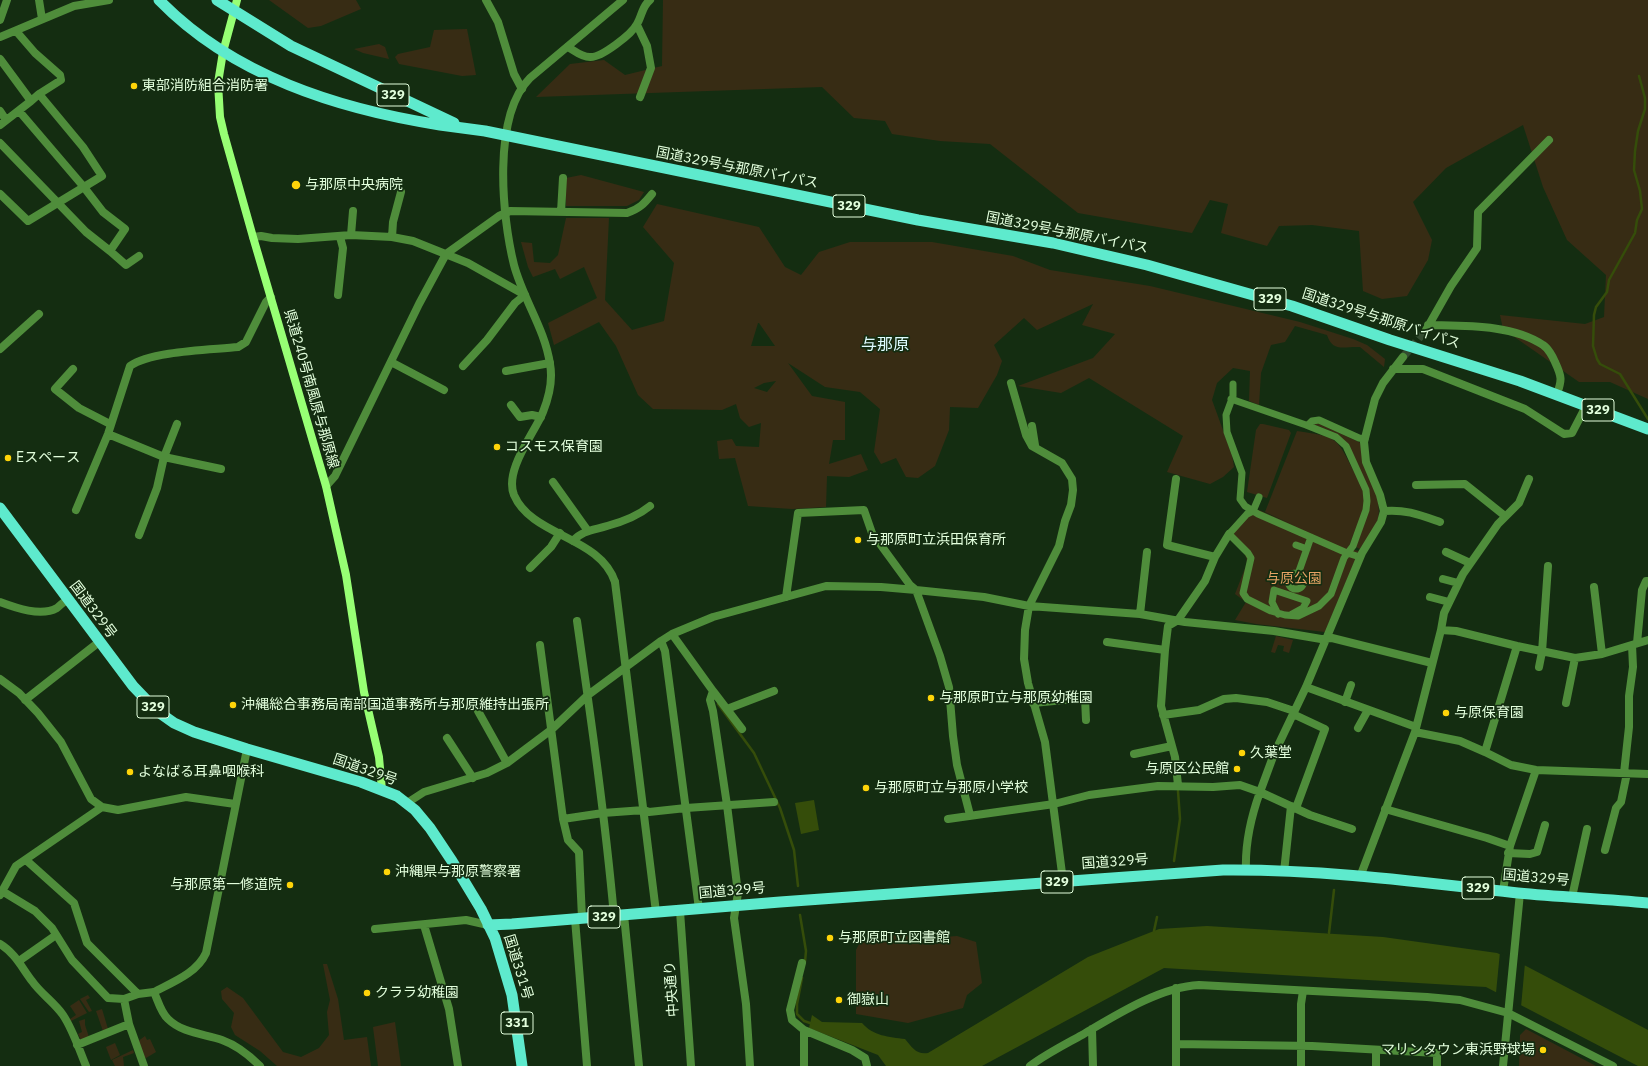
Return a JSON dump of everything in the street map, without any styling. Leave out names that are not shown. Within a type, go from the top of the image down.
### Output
[{"type":"highway","name":"国道329号与那原バイパス","points":[[159,0],[186,25],[223,52],[284,84],[307,93],[389,115],[441,125],[463,127],[918,220],[1053,243],[1147,265],[1285,304],[1390,340],[1520,381],[1648,429]]},
{"type":"highway","name":"国道329号与那原バイパス","points":[[217,0],[291,46],[463,127]]},
{"type":"highway","name":"国道329号","points":[[0,508],[67,600],[133,686],[157,711],[194,732],[382,790],[397,796],[407,803],[430,828],[475,898],[488,925],[1173,873],[1246,870],[1360,877],[1520,893],[1648,903]]},
{"type":"highway","name":"国道331号","points":[[488,925],[500,951],[512,995],[522,1066]]},
{"type":"main road","name":"県道240号南風原与那原線","points":[[237,0],[223,52],[218,83],[220,117],[326,486],[346,575],[364,692],[379,757],[382,790]]},
{"type":"street","points":[[0,20],[7,0]]},
{"type":"street","points":[[39,0],[42,20]]},
{"type":"street","points":[[2,34],[16,31],[74,6],[109,0]]},
{"type":"street","points":[[486,0],[498,22],[514,74],[522,89]]},
{"type":"street","points":[[623,0],[530,78],[522,89],[514,105],[507,136],[503,179],[505,213],[514,265],[524,295],[546,346],[550,363],[551,382],[548,399],[514,472],[513,486],[514,494],[528,514],[574,541],[602,560],[608,567],[615,582],[656,912]]},
{"type":"street","points":[[568,47],[580,55],[591,58],[608,50],[623,39],[637,25],[646,3],[650,0]]},
{"type":"street","points":[[637,25],[647,46],[651,68],[640,96]]},
{"type":"street","points":[[0,111],[3,123],[39,94],[61,80],[60,75],[35,53],[16,31]]},
{"type":"street","points":[[0,59],[31,101]]},
{"type":"street","points":[[0,194],[28,221],[83,186],[102,176],[83,147],[39,94]]},
{"type":"street","points":[[19,111],[83,186],[103,212],[125,229],[110,251]]},
{"type":"street","points":[[1549,140],[1478,212],[1476,248],[1451,286],[1427,328],[1483,326],[1524,336],[1544,346],[1554,360],[1561,376],[1562,382],[1557,394]]},
{"type":"street","points":[[0,143],[59,202],[86,232],[126,265],[139,256]]},
{"type":"street","points":[[561,212],[563,178]]},
{"type":"street","points":[[392,237],[393,222],[401,192]]},
{"type":"street","points":[[326,486],[335,476],[390,362],[446,254],[510,211],[627,214],[637,210],[652,194]]},
{"type":"street","points":[[352,235],[353,211]]},
{"type":"street","points":[[253,236],[298,239],[352,235],[392,237],[413,241],[468,264],[524,295]]},
{"type":"street","points":[[338,295],[343,248],[340,237]]},
{"type":"street","points":[[462,366],[487,340],[515,303],[524,295]]},
{"type":"street","points":[[76,510],[108,434],[130,366],[137,361],[154,357],[238,347],[246,342],[266,302],[271,296]]},
{"type":"street","points":[[0,349],[40,314]]},
{"type":"street","points":[[1246,870],[1246,858],[1253,812],[1274,754],[1306,687],[1360,557],[1381,522],[1384,511],[1380,495],[1366,462],[1365,439],[1375,399],[1393,369],[1403,357]]},
{"type":"street","points":[[390,362],[444,390]]},
{"type":"street","points":[[506,371],[550,363]]},
{"type":"street","points":[[73,368],[55,389],[79,408],[110,424]]},
{"type":"street","points":[[1393,369],[1423,369],[1525,409],[1564,434],[1572,433],[1586,406]]},
{"type":"street","points":[[1011,383],[1026,436],[1035,447],[1062,463],[1072,479],[1073,490],[1071,505],[1065,521],[1059,546],[1029,606],[1025,630],[1024,660],[1033,703],[1045,742],[1063,881]]},
{"type":"street","points":[[1232,384],[1231,399],[1226,415],[1227,432],[1242,473],[1240,499],[1245,506],[1311,537],[1360,557]]},
{"type":"street","points":[[1229,534],[1251,558],[1243,590],[1247,599],[1278,614],[1298,616],[1319,606],[1330,595],[1344,558],[1353,546],[1366,510],[1367,493],[1344,443],[1331,434],[1231,399]]},
{"type":"street","points":[[511,405],[520,417],[532,415],[541,416]]},
{"type":"street","points":[[1308,425],[1312,421],[1319,420],[1365,439]]},
{"type":"street","points":[[139,535],[157,488],[164,457],[177,424]]},
{"type":"street","points":[[1032,426],[1035,447]]},
{"type":"street","points":[[108,434],[164,457],[221,469]]},
{"type":"street","points":[[1176,479],[1167,545],[1215,557]]},
{"type":"street","points":[[1360,877],[1416,730],[1444,613],[1458,583],[1470,563],[1505,516],[1519,503],[1529,479]]},
{"type":"street","points":[[553,482],[588,531]]},
{"type":"street","points":[[1416,484],[1465,484],[1505,516]]},
{"type":"street","points":[[1178,785],[1178,770],[1161,706],[1168,626],[1178,620],[1205,581],[1215,557],[1229,534],[1247,514],[1253,511],[1259,497]]},
{"type":"street","points":[[574,541],[577,536],[643,512],[650,506]]},
{"type":"street","points":[[786,597],[798,513],[857,512],[864,510],[870,529],[875,538],[910,585],[916,590],[942,663],[950,687],[953,736],[957,765],[970,815]]},
{"type":"street","points":[[1384,511],[1398,510],[1440,522]]},
{"type":"street","points":[[530,568],[551,547],[560,533]]},
{"type":"street","points":[[1298,574],[1311,537]]},
{"type":"street","points":[[1296,545],[1307,549]]},
{"type":"street","points":[[1140,614],[1147,552]]},
{"type":"street","points":[[1446,552],[1470,563]]},
{"type":"street","points":[[1539,667],[1542,652],[1548,566]]},
{"type":"street","points":[[1443,579],[1458,583]]},
{"type":"street","points":[[1605,850],[1616,808],[1621,802],[1625,773],[1629,696],[1635,644],[1642,590],[1646,581],[1648,581]]},
{"type":"street","points":[[407,803],[424,792],[473,778],[507,763],[551,730],[588,695],[672,634],[713,617],[826,586],[881,587],[916,590],[984,597],[1029,606],[1140,614],[1186,622],[1266,630],[1321,639],[1332,638],[1432,663]]},
{"type":"street","points":[[1594,587],[1602,654]]},
{"type":"street","points":[[1278,614],[1272,602],[1274,590],[1307,601],[1303,608],[1286,615]]},
{"type":"street","points":[[1330,595],[1343,600]]},
{"type":"street","points":[[1430,597],[1449,602]]},
{"type":"street","points":[[0,602],[19,609],[42,611],[56,608],[67,600]]},
{"type":"street","points":[[577,621],[639,1066]]},
{"type":"street","points":[[1441,630],[1456,631],[1542,652],[1576,658],[1602,654],[1648,640]]},
{"type":"street","points":[[672,634],[713,692],[742,729]]},
{"type":"street","points":[[661,641],[665,651],[699,909]]},
{"type":"street","points":[[26,700],[99,642]]},
{"type":"street","points":[[1107,642],[1165,650]]},
{"type":"street","points":[[540,644],[563,819],[568,840],[579,852],[578,919],[587,1066]]},
{"type":"street","points":[[1485,752],[1517,646]]},
{"type":"street","points":[[1566,702],[1576,658]]},
{"type":"street","points":[[0,679],[11,686],[26,700],[61,742],[91,799],[102,807],[118,810],[186,797],[235,804]]},
{"type":"street","points":[[1345,702],[1351,686]]},
{"type":"street","points":[[1306,687],[1416,730],[1460,741],[1511,765],[1536,770],[1648,774]]},
{"type":"street","points":[[727,709],[774,691]]},
{"type":"street","points":[[713,692],[710,700],[728,805],[738,893],[734,918],[746,1004],[750,1066]]},
{"type":"street","points":[[1033,703],[1084,698],[1086,720]]},
{"type":"street","points":[[1163,715],[1199,710],[1224,699],[1236,698],[1267,702],[1325,729],[1293,807],[1284,872]]},
{"type":"street","points":[[1358,728],[1368,710]]},
{"type":"street","points":[[478,711],[507,763]]},
{"type":"street","points":[[447,738],[473,778]]},
{"type":"street","points":[[1134,754],[1172,746]]},
{"type":"street","points":[[102,807],[16,866],[1,893],[36,911],[52,928],[72,960],[108,998],[124,999],[138,994],[154,992],[194,969],[203,960],[206,953],[247,749]]},
{"type":"street","points":[[1503,891],[1509,850],[1536,770]]},
{"type":"street","points":[[948,819],[1054,804],[1089,795],[1158,786],[1178,785],[1213,787],[1240,785],[1260,792],[1310,815],[1352,829]]},
{"type":"street","points":[[563,819],[603,813],[644,810],[649,812],[774,802]]},
{"type":"street","points":[[1385,809],[1487,838],[1509,850],[1530,854],[1537,852],[1545,825]]},
{"type":"street","points":[[1572,897],[1587,830]]},
{"type":"street","points":[[26,860],[74,903],[87,943],[138,994]]},
{"type":"street","points":[[1503,1066],[1520,893]]},
{"type":"street","name":"中央通り","points":[[680,910],[691,1066]]},
{"type":"street","points":[[375,929],[466,920],[488,925]]},
{"type":"street","points":[[424,925],[449,1009],[458,1066]]},
{"type":"street","points":[[19,961],[56,935]]},
{"type":"street","points":[[0,944],[19,961],[33,982],[52,1001],[63,1015],[69,1025],[86,1066]]},
{"type":"street","points":[[802,963],[790,1010],[792,1020],[804,1030],[852,1050],[865,1058],[868,1066]]},
{"type":"street","points":[[1030,1066],[1092,1029],[1147,1000],[1176,988],[1188,985],[1212,985],[1460,1000],[1508,1012],[1613,1066]]},
{"type":"street","points":[[1176,988],[1176,1066]]},
{"type":"street","points":[[1301,1066],[1301,1004],[1303,991]]},
{"type":"street","points":[[154,992],[166,1018],[178,1028],[223,1041],[237,1048],[260,1066]]},
{"type":"street","points":[[124,999],[129,1024],[144,1066]]},
{"type":"street","points":[[77,1045],[129,1024]]},
{"type":"street","points":[[1092,1029],[1093,1066]]},
{"type":"street","points":[[804,1030],[804,1066]]},
{"type":"street","points":[[1176,1044],[1301,1046],[1436,1053],[1436,1066]]},
{"type":"street","points":[[1376,1050],[1376,1066]]},
{"type":"green space","points":[[269,0],[356,0],[361,9],[321,26],[308,28]]},
{"type":"green space","points":[[663,0],[1648,0],[1648,399],[1610,382],[1579,382],[1503,329],[1500,315],[1585,324],[1604,317],[1606,275],[1567,240],[1543,187],[1523,125],[1446,168],[1413,202],[1432,240],[1428,260],[1407,296],[1382,299],[1363,291],[1359,231],[1312,225],[1279,226],[1267,246],[1221,233],[1228,204],[1210,200],[1192,233],[1078,213],[990,144],[940,141],[892,134],[885,121],[854,118],[822,87],[536,97],[570,64],[604,60],[625,75],[662,66]]},
{"type":"green space","points":[[467,29],[476,75],[462,76],[399,64],[395,57],[398,54],[430,47],[434,30]]},
{"type":"green space","points":[[379,44],[385,47],[389,59],[363,53],[354,49]]},
{"type":"green space","points":[[581,175],[644,192],[639,200],[627,206],[566,206],[566,178]]},
{"type":"green space","points":[[657,204],[759,227],[785,267],[801,275],[819,252],[850,242],[932,242],[1013,256],[1050,270],[1150,286],[1300,322],[1367,345],[1385,359],[1384,367],[1360,347],[1344,348],[1336,346],[1329,341],[1327,335],[1295,326],[1285,342],[1271,345],[1261,373],[1259,405],[1249,401],[1250,371],[1233,368],[1217,383],[1212,400],[1232,455],[1234,467],[1223,477],[1210,484],[1167,472],[1183,436],[1089,378],[1061,393],[1018,386],[1093,358],[1115,334],[1082,325],[1093,304],[1037,330],[1024,318],[994,345],[1002,361],[997,375],[978,408],[950,407],[949,430],[935,466],[918,478],[906,477],[896,458],[881,464],[874,452],[880,409],[860,392],[825,387],[788,363],[812,396],[845,402],[845,440],[833,440],[829,464],[861,454],[868,470],[849,477],[827,476],[826,507],[792,509],[748,506],[735,458],[719,459],[717,441],[732,439],[736,446],[759,447],[761,423],[749,427],[740,418],[736,404],[722,410],[653,409],[638,395],[616,346],[599,322],[554,345],[548,323],[597,298],[584,267],[560,279],[555,269],[533,277],[528,267],[521,242],[532,243],[534,262],[550,263],[558,255],[566,218],[609,218],[605,300],[632,330],[664,321],[674,263],[643,227]],"holes":[[[759,323],[775,346],[751,346]],[[776,381],[767,392],[754,388],[764,383]]]},
{"type":"green space","points":[[1318,423],[1361,443],[1376,492],[1379,512],[1375,527],[1360,549],[1356,547],[1370,506],[1370,497],[1346,442],[1337,434],[1313,424]]},
{"type":"green space","points":[[1260,424],[1289,430],[1291,433],[1267,498],[1247,492],[1256,430]]},
{"type":"green space","name":"与原公園","points":[[1297,431],[1327,437],[1338,444],[1360,483],[1365,496],[1361,515],[1348,549],[1359,551],[1325,632],[1235,620],[1246,602],[1235,594],[1247,563],[1245,554],[1226,533],[1246,511],[1259,510],[1296,526],[1265,512]]},
{"type":"green space","points":[[1276,636],[1293,640],[1289,653],[1283,651],[1284,646],[1278,645],[1275,653],[1271,652]]},
{"type":"green space","points":[[907,934],[909,940],[957,936],[976,942],[982,983],[967,995],[963,1008],[908,1023],[856,1014],[856,950],[863,936]]},
{"type":"green space","points":[[323,964],[327,964],[338,999],[344,1040],[367,1037],[371,1066],[277,1066],[260,1051],[235,1035],[231,1027],[234,1013],[222,999],[221,991],[227,987],[243,998],[283,1052],[301,1057],[319,1048],[329,1035],[327,1012],[330,1000]]},
{"type":"green space","points":[[88,995],[90,998],[86,1000],[92,1011],[89,1012],[80,999]]},
{"type":"green space","points":[[79,1000],[87,1013],[71,1021],[70,1019],[76,1015],[70,1006]]},
{"type":"green space","points":[[102,1009],[108,1029],[103,1031],[96,1011]]},
{"type":"green space","points":[[85,1019],[85,1025],[89,1037],[81,1040],[78,1034],[82,1032],[79,1021]]},
{"type":"green space","points":[[395,1022],[401,1066],[378,1066],[373,1027]]},
{"type":"green space","name":"マリンタウン東浜野球場","points":[[1526,1029],[1596,1066],[1519,1066],[1520,1035]]},
{"type":"green space","points":[[145,1036],[147,1040],[150,1039],[156,1052],[146,1058],[144,1057],[137,1042]]},
{"type":"green space","points":[[115,1043],[120,1055],[111,1060],[106,1047]]},
{"type":"green space","points":[[133,1050],[134,1053],[123,1057],[124,1066],[115,1066],[112,1060]]},
{"type":"shaded area","points":[[814,800],[819,830],[801,834],[795,803]]},
{"type":"shaded area","points":[[1207,926],[1383,937],[1497,953],[1526,966],[1648,1030],[1648,1066],[1638,1066],[1486,987],[1164,968],[982,1066],[886,1066],[878,1055],[809,1028],[812,1015],[822,1022],[862,1023],[871,1031],[876,1033],[905,1039],[917,1052],[928,1053],[1088,957],[1159,929]]},
{"type":"pier","points":[[1500,952],[1525,963],[1521,1007],[1496,993]]},
{"type":"waterway","points":[[1639,76],[1645,98],[1645,109],[1638,131],[1634,170],[1640,191],[1642,209],[1637,220],[1635,233],[1609,280],[1607,292],[1596,307],[1594,315],[1593,346],[1600,364],[1620,374],[1648,419]]},
{"type":"waterway","points":[[718,704],[754,753],[780,808],[794,850],[798,886]]},
{"type":"waterway","points":[[1174,861],[1180,819],[1178,791]]},
{"type":"waterway","points":[[1329,933],[1334,890]]},
{"type":"waterway","points":[[800,915],[806,951],[805,962]]},
{"type":"waterway","points":[[1154,931],[1157,917]]},
{"type":"waterway","points":[[802,978],[797,1004],[797,1014],[804,1021],[810,1023]]},
{"type":"tunnel","points":[[1403,357],[1426,330]]},
{"type":"place","name":"東部消防組合消防署","points":[[134,86]]},
{"type":"place","name":"与那原中央病院","points":[[296,185]]},
{"type":"place","name":"コスモス保育園","points":[[497,447]]},
{"type":"place","name":"Eスペース","points":[[8,458]]},
{"type":"place","name":"与那原町立浜田保育所","points":[[858,540]]},
{"type":"place","name":"与那原町立与那原幼稚園","points":[[931,698]]},
{"type":"place","name":"沖縄総合事務局南部国道事務所与那原維持出張所","points":[[233,705]]},
{"type":"place","name":"与原保育園","points":[[1446,713]]},
{"type":"place","name":"久葉堂","points":[[1242,753]]},
{"type":"place","name":"与原区公民館","points":[[1237,769]]},
{"type":"place","name":"よなばる耳鼻咽喉科","points":[[130,772]]},
{"type":"place","name":"与那原町立与那原小学校","points":[[866,788]]},
{"type":"place","name":"沖縄県与那原警察署","points":[[387,872]]},
{"type":"place","name":"与那原第一修道院","points":[[290,885]]},
{"type":"place","name":"与那原町立図書館","points":[[830,938]]},
{"type":"place","name":"クララ幼稚園","points":[[367,993]]},
{"type":"place","name":"御嶽山","points":[[839,1000]]},
{"type":"place","name":"マリンタウン東浜野球場","points":[[1543,1050]]},
{"type":"district","name":"与那原","points":[[885,345]]}]
